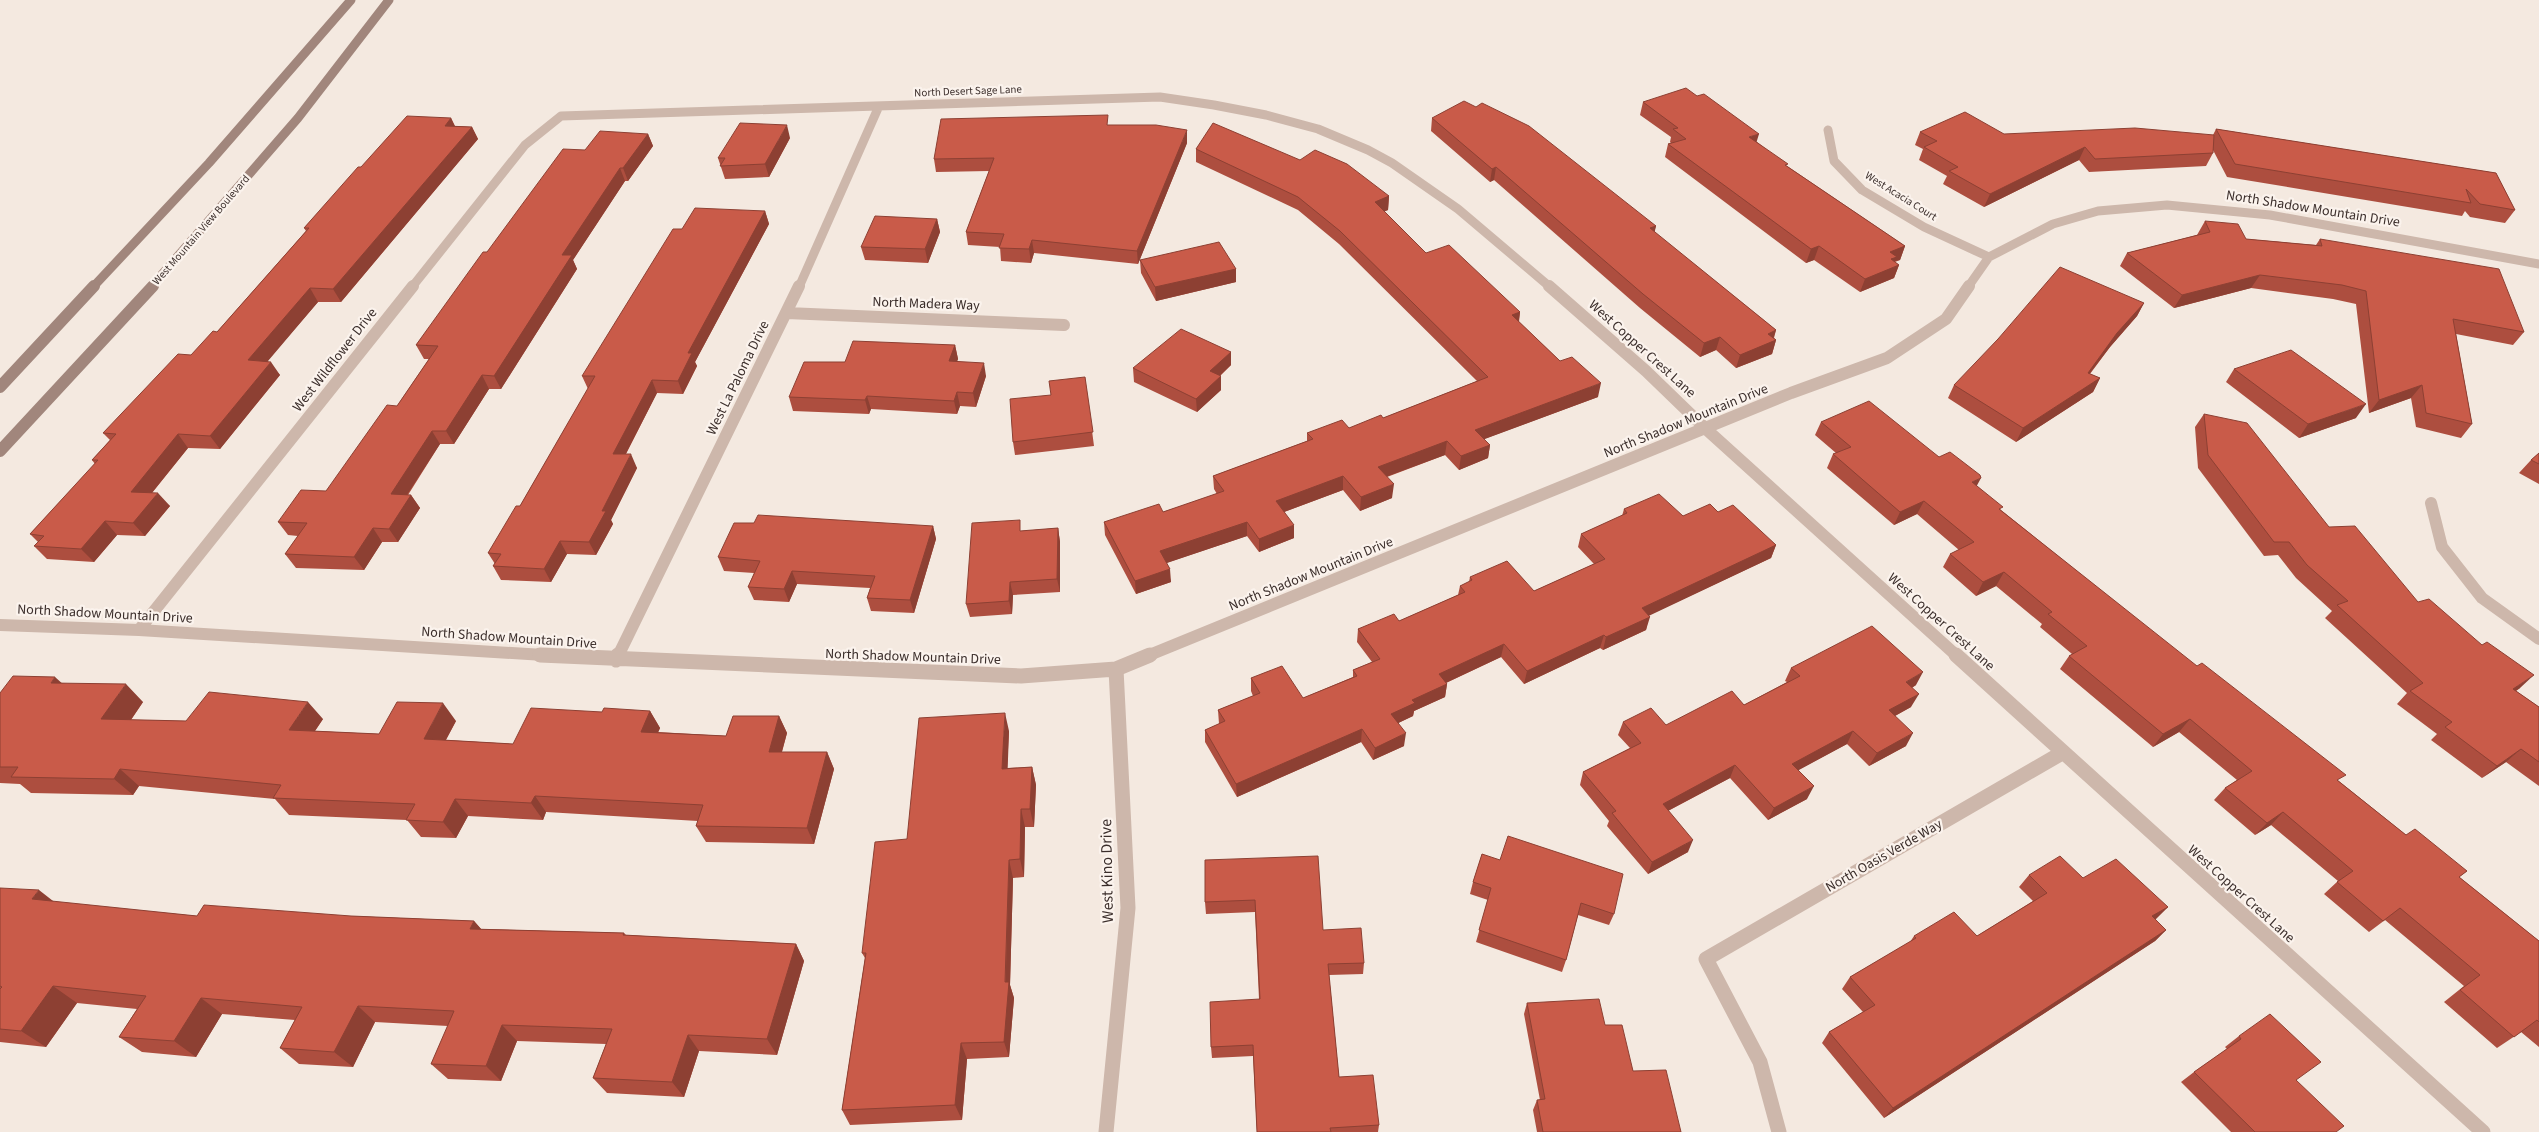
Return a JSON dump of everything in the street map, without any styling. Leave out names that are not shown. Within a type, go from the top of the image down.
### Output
[{"type":"street","points":[[0,387],[209,163],[351,0]]},
{"type":"street","name":"West Mountain View Boulevard","points":[[0,451],[122,321],[259,163],[358,43],[389,0]]},
{"type":"street","name":"North Desert Sage Lane","points":[[562,116],[1160,97],[1232,106],[1272,115],[1314,128],[1367,150]]},
{"type":"street","name":"West La Paloma Drive","points":[[616,660],[787,313],[879,106]]},
{"type":"street","name":"West Wildflower Drive","points":[[139,630],[525,145],[562,116]]},
{"type":"street","name":"West Acacia Court","points":[[1828,130],[1834,161],[1862,190],[1924,227],[1989,257]]},
{"type":"street","name":"West Copper Crest Lane","points":[[1367,150],[1401,168],[1457,207],[1664,386],[1706,429],[2483,1132]]},
{"type":"street","name":"North Shadow Mountain Drive","points":[[2,622],[616,660],[1021,676],[1116,669],[1791,393],[1887,358],[1946,319],[1989,257],[2062,221],[2098,210],[2167,205],[2270,215],[2539,264]]},
{"type":"street","name":"North Madera Way","points":[[787,313],[1064,325]]},
{"type":"street","points":[[2431,503],[2442,547],[2482,598],[2539,639]]},
{"type":"street","name":"West Kino Drive","points":[[1106,1132],[1128,908],[1116,669]]},
{"type":"street","name":"North Oasis Verde Way","points":[[1779,1132],[1760,1062],[1706,959],[2062,753]]},
{"type":"building","points":[[1686,88],[1697,96],[1704,94],[1759,134],[1749,137],[1788,164],[1785,165],[1905,246],[1890,252],[1897,257],[1891,259],[1899,265],[1865,279],[1819,246],[1811,249],[1668,144],[1686,139],[1673,129],[1678,128],[1643,102]]},
{"type":"building","points":[[1464,101],[1476,107],[1482,103],[1529,126],[1656,226],[1650,228],[1776,330],[1768,334],[1776,340],[1740,355],[1720,337],[1704,343],[1643,294],[1496,167],[1492,169],[1432,118]]},
{"type":"building","points":[[1965,112],[2004,134],[2135,128],[2214,135],[2213,153],[2095,159],[2085,147],[1990,194],[1949,171],[1958,167],[1924,147],[1937,141],[1920,132]]},
{"type":"building","points":[[1108,115],[1107,125],[1156,125],[1187,130],[1137,251],[1032,240],[1029,249],[999,248],[1004,234],[966,232],[994,158],[934,159],[941,119]]},
{"type":"building","points":[[407,116],[451,118],[445,126],[472,127],[333,289],[310,288],[248,360],[271,362],[210,436],[178,434],[131,492],[158,493],[133,523],[105,521],[81,549],[34,546],[44,536],[30,534],[98,460],[92,460],[116,434],[103,433],[178,354],[191,355],[213,331],[217,332],[309,228],[304,228],[358,167],[361,167]]},
{"type":"building","points":[[740,123],[787,125],[765,164],[720,166],[725,158],[718,158]]},
{"type":"building","points":[[1213,123],[1300,160],[1315,150],[1347,164],[1389,196],[1375,202],[1426,253],[1449,245],[1520,312],[1512,315],[1560,361],[1572,357],[1601,383],[1475,430],[1490,445],[1461,456],[1447,441],[1378,467],[1394,484],[1361,497],[1343,476],[1276,501],[1294,525],[1259,539],[1247,522],[1160,551],[1170,569],[1135,581],[1104,522],[1159,504],[1163,512],[1224,491],[1213,476],[1313,439],[1307,433],[1342,420],[1349,428],[1381,415],[1383,418],[1488,377],[1340,231],[1298,197],[1196,149]]},
{"type":"building","points":[[2216,129],[2496,173],[2515,210],[2480,204],[2466,189],[2471,203],[2235,164]]},
{"type":"building","points":[[600,131],[648,134],[623,168],[620,168],[562,255],[572,255],[494,376],[482,375],[446,431],[432,431],[391,494],[411,495],[389,529],[373,528],[354,557],[285,554],[307,523],[278,522],[301,490],[326,491],[387,405],[397,406],[438,346],[416,345],[483,252],[487,252],[563,149],[585,150]]},
{"type":"building","points":[[695,208],[765,211],[688,353],[692,353],[678,381],[652,380],[613,454],[631,454],[602,511],[606,511],[589,542],[560,541],[544,569],[493,566],[501,554],[488,553],[516,506],[520,506],[595,376],[582,376],[673,229],[682,229]]},
{"type":"building","points":[[875,216],[937,219],[925,249],[861,247]]},
{"type":"building","points":[[2205,221],[2238,224],[2246,239],[2322,246],[2320,239],[2499,269],[2524,332],[2453,319],[2472,424],[2426,413],[2422,385],[2379,400],[2366,291],[2342,285],[2260,275],[2182,295],[2127,253],[2210,232]]},
{"type":"building","points":[[1219,242],[1236,269],[1155,287],[1140,260]]},
{"type":"building","points":[[2060,267],[2144,303],[2117,333],[2088,373],[2100,378],[2023,428],[1954,385],[1998,339]]},
{"type":"building","points":[[1181,329],[1231,352],[1210,371],[1221,376],[1196,399],[1133,368]]},
{"type":"building","points":[[853,341],[955,345],[949,361],[984,363],[973,393],[957,392],[954,401],[867,396],[865,400],[789,397],[804,362],[845,362]]},
{"type":"building","points":[[2291,350],[2366,404],[2308,424],[2234,369]]},
{"type":"building","points":[[1085,377],[1093,432],[1013,442],[1010,399],[1051,395],[1049,381]]},
{"type":"building","points":[[1869,401],[1939,457],[1950,452],[1980,475],[1981,478],[1972,482],[2003,507],[1999,509],[2197,666],[2202,663],[2346,775],[2337,780],[2406,835],[2415,829],[2467,871],[2459,877],[2539,941],[2539,1022],[2537,1020],[2514,1037],[2460,990],[2480,975],[2400,908],[2383,921],[2337,882],[2353,871],[2283,812],[2267,823],[2225,788],[2252,771],[2190,719],[2163,734],[2069,656],[2087,646],[2048,614],[2052,612],[2004,572],[1983,582],[1950,554],[1974,542],[1924,501],[1900,512],[1833,454],[1851,447],[1821,422]]},
{"type":"building","points":[[2204,414],[2247,423],[2329,527],[2355,526],[2418,602],[2429,599],[2482,645],[2487,642],[2534,675],[2513,689],[2539,707],[2539,762],[2521,749],[2497,766],[2445,727],[2452,722],[2410,691],[2423,683],[2337,605],[2348,601],[2307,565],[2289,542],[2274,542],[2208,455]]},
{"type":"building","points":[[2539,453],[2539,464],[2531,460]]},
{"type":"building","points":[[1659,494],[1683,516],[1710,504],[1718,512],[1733,505],[1776,545],[1642,608],[1650,617],[1606,637],[1604,635],[1527,671],[1504,644],[1439,674],[1447,684],[1412,700],[1415,703],[1391,714],[1406,733],[1375,748],[1362,729],[1236,784],[1205,730],[1225,721],[1218,710],[1260,693],[1251,678],[1282,666],[1303,698],[1357,676],[1353,670],[1380,659],[1358,629],[1394,614],[1399,621],[1465,592],[1460,586],[1472,580],[1470,577],[1507,561],[1534,591],[1605,559],[1581,534],[1627,513],[1624,509]]},
{"type":"building","points":[[758,515],[933,526],[910,600],[867,598],[875,576],[792,571],[784,589],[748,587],[760,561],[718,557],[734,523],[754,523]]},
{"type":"building","points":[[1020,520],[1020,531],[1058,528],[1057,579],[1010,582],[1009,601],[966,604],[972,523]]},
{"type":"building","points":[[1872,626],[1923,672],[1906,682],[1919,694],[1889,710],[1913,733],[1877,753],[1853,731],[1792,764],[1814,786],[1774,808],[1735,765],[1663,804],[1693,840],[1652,862],[1612,813],[1616,811],[1583,772],[1641,743],[1623,722],[1651,708],[1666,725],[1732,691],[1744,705],[1800,676],[1791,668]]},
{"type":"building","points":[[13,676],[55,677],[51,683],[126,684],[101,719],[186,721],[209,692],[308,702],[289,730],[379,734],[397,702],[443,703],[424,739],[513,744],[531,708],[602,712],[604,708],[650,711],[641,732],[726,736],[733,716],[779,716],[769,752],[827,752],[807,828],[696,826],[703,805],[535,796],[531,803],[455,799],[443,822],[406,820],[415,804],[273,798],[281,785],[120,769],[114,779],[11,777],[18,767],[0,767],[0,693]]},
{"type":"building","points":[[1005,713],[1002,769],[1032,767],[1030,809],[1021,809],[1020,859],[1009,860],[1005,982],[1009,982],[1004,1042],[961,1043],[955,1105],[842,1110],[866,953],[862,953],[875,842],[907,839],[919,718]]},
{"type":"building","points":[[1508,836],[1623,874],[1614,914],[1581,903],[1566,960],[1479,930],[1491,888],[1473,882],[1482,854],[1500,860]]},
{"type":"building","points":[[1318,856],[1323,930],[1361,928],[1364,963],[1328,964],[1339,1077],[1373,1075],[1379,1125],[1330,1128],[1331,1132],[1257,1132],[1253,1045],[1211,1047],[1210,1002],[1260,999],[1255,900],[1205,902],[1205,860]]},
{"type":"building","points":[[2060,856],[2083,878],[2116,859],[2168,907],[2152,916],[2166,930],[1893,1108],[1829,1032],[1875,1005],[1850,977],[1916,938],[1914,936],[1954,912],[1977,936],[2047,893],[2029,875]]},
{"type":"building","points":[[0,888],[39,890],[32,899],[197,916],[204,905],[351,916],[474,921],[470,929],[624,933],[623,935],[796,944],[767,1039],[688,1035],[672,1082],[593,1078],[612,1029],[502,1025],[486,1066],[431,1064],[454,1011],[358,1006],[334,1052],[280,1048],[302,1007],[201,998],[174,1041],[119,1037],[146,996],[53,986],[21,1031],[0,1029],[0,989],[2,987],[0,986]]},
{"type":"building","points":[[1599,999],[1605,1025],[1622,1025],[1633,1071],[1666,1070],[1681,1132],[1543,1132],[1537,1100],[1545,1099],[1527,1003]]},
{"type":"building","points":[[2270,1014],[2321,1062],[2296,1080],[2344,1126],[2336,1132],[2255,1132],[2194,1072],[2241,1039],[2239,1036]]}]
